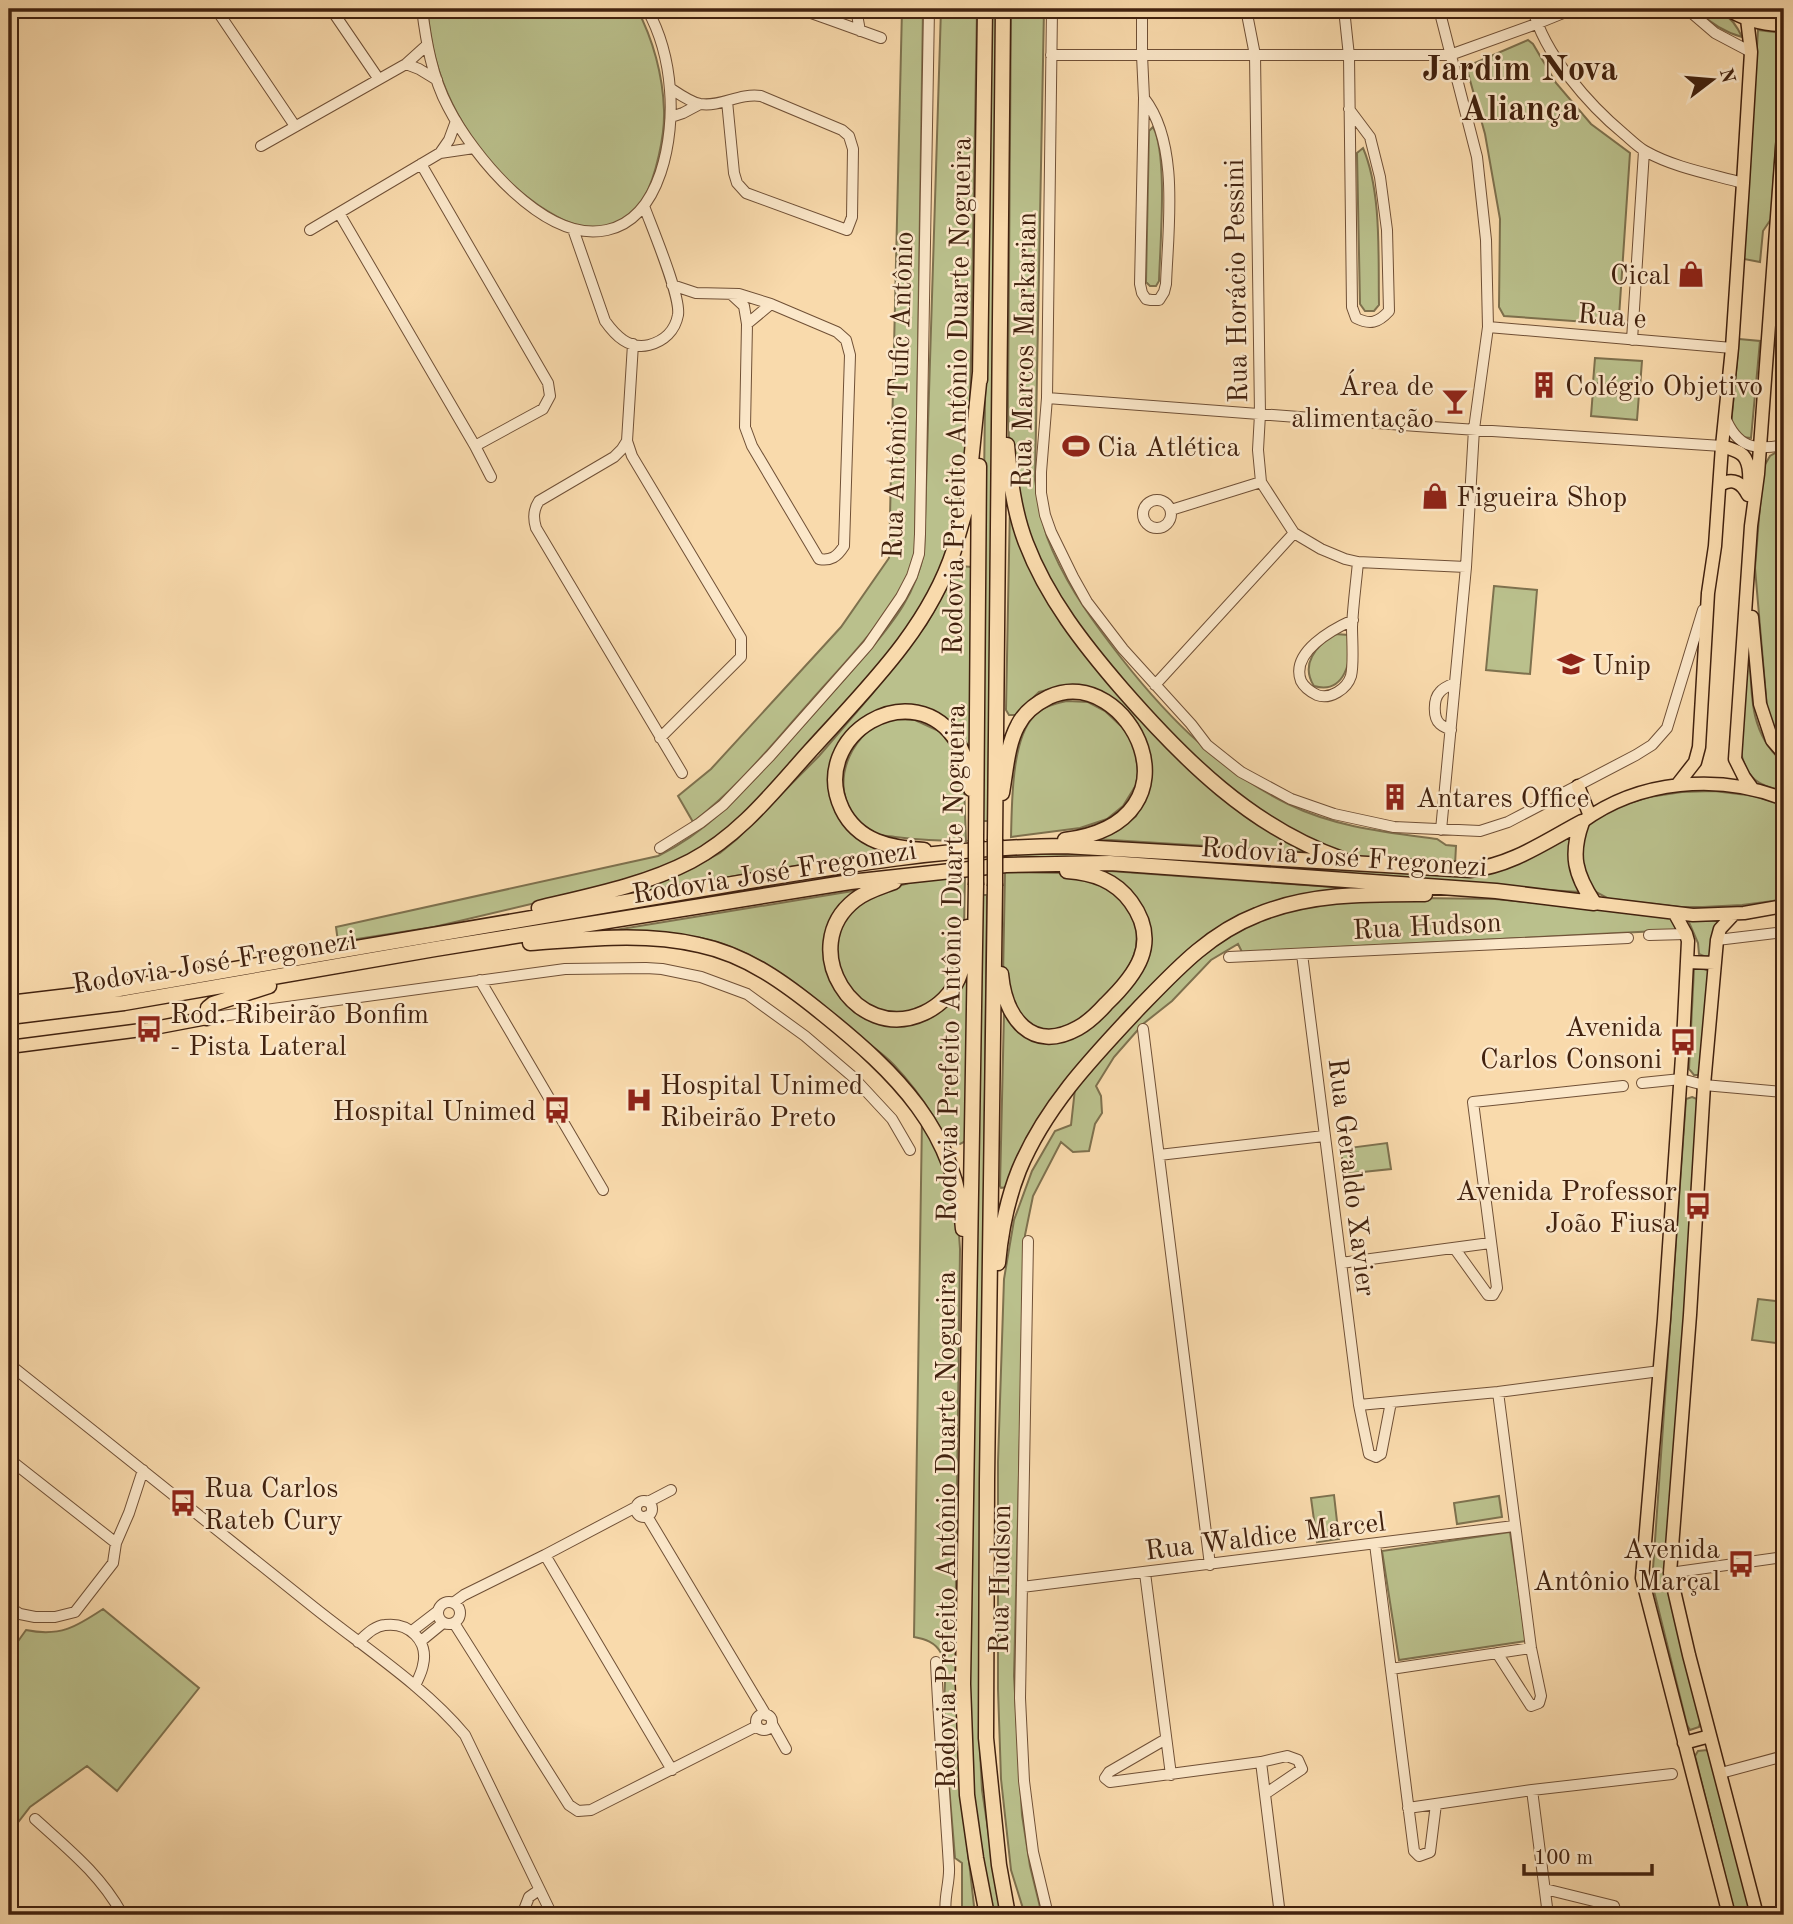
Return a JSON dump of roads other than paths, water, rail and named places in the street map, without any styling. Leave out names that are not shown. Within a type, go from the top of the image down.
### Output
[{"type":"highway","name":"Rodovia Prefeito Antônio Duarte Nogueira","points":[[985,9],[977,832],[963,1661],[967,1795],[987,1915]]},
{"type":"highway","name":"Rodovia Prefeito Antônio Duarte Nogueira","points":[[1003,9],[999,838],[995,886],[986,1738],[999,1865],[1008,1915]]},
{"type":"highway","points":[[1000,366],[1010,475],[1020,527],[1053,596],[1084,642],[1164,736],[1211,781],[1270,824],[1296,839],[1322,852],[1360,865]]},
{"type":"highway","points":[[436,941],[671,870],[727,838],[761,806],[869,687],[906,640],[930,603],[953,553],[967,502],[980,373]]},
{"type":"highway","points":[[1077,693],[1101,699],[1122,715],[1138,738],[1145,770],[1141,794],[1128,813],[1112,827],[1073,839],[999,838],[1014,734],[1031,709],[1054,695],[1077,693]]},
{"type":"highway","points":[[949,852],[884,844],[865,836],[850,822],[839,801],[836,779],[844,747],[859,729],[878,716],[899,712],[921,714],[941,725],[952,735],[964,756],[977,832]]},
{"type":"highway","points":[[1586,819],[1576,838],[1574,855],[1577,872],[1594,903]]},
{"type":"highway","name":"Rodovia José Fregonezi","points":[[9,1017],[124,1003],[317,970],[436,941],[819,870],[949,852],[999,838],[1064,846],[1470,870],[1509,861],[1586,819]]},
{"type":"highway","name":"Rodovia José Fregonezi","points":[[9,1003],[102,992],[850,882],[1006,865],[1110,863],[1496,891],[1594,903]]},
{"type":"highway","points":[[995,908],[1005,998],[1014,1018],[1031,1032],[1055,1036],[1081,1027],[1125,986],[1139,964],[1144,942],[1140,919],[1130,900],[1106,879],[1089,873],[1006,865]]},
{"type":"highway","points":[[927,872],[865,894],[849,906],[835,926],[830,951],[836,978],[848,998],[876,1015],[893,1019],[914,1017],[935,1007],[951,991],[962,966],[969,911],[976,885]]},
{"type":"highway","points":[[989,1348],[1002,1229],[1016,1179],[1034,1140],[1079,1072],[1188,958],[1204,944],[1238,923],[1258,914],[1304,902],[1362,894],[1496,891]]},
{"type":"highway","points":[[436,941],[630,937],[676,940],[743,960],[804,998],[897,1079],[925,1116],[937,1138],[955,1181],[960,1204],[969,1350]]},
{"type":"highway","points":[[207,1018],[208,1008],[213,1004],[317,970]]},
{"type":"highway","points":[[967,1795],[978,1915]]},
{"type":"highway","points":[[999,1865],[1013,1915]]},
{"type":"main road","points":[[1727,9],[1747,19],[1769,25],[1784,25]]},
{"type":"main road","points":[[1677,785],[1695,762],[1699,747],[1708,593],[1715,546],[1732,348],[1743,183],[1751,52],[1747,19]]},
{"type":"main road","points":[[1752,788],[1735,759],[1784,122]]},
{"type":"main road","points":[[1722,446],[1741,453],[1745,458],[1751,526]]},
{"type":"main road","points":[[1720,485],[1735,481],[1744,487],[1748,496]]},
{"type":"main road","points":[[1748,586],[1760,704],[1772,740],[1784,754]]},
{"type":"main road","points":[[1578,786],[1586,819],[1620,801],[1677,785],[1752,788],[1784,799]]},
{"type":"main road","points":[[1594,903],[1675,914],[1734,914],[1784,906]]},
{"type":"main road","points":[[1675,914],[1686,934],[1687,962],[1660,1371],[1642,1578],[1728,1915]]},
{"type":"main road","points":[[1734,914],[1720,929],[1717,940],[1704,1085],[1670,1573],[1758,1915]]},
{"type":"main road","points":[[1687,962],[1715,963]]},
{"type":"main road","points":[[9,1047],[149,1029],[207,1018]]},
{"type":"main road","points":[[1664,1313],[1690,1314]]},
{"type":"main road","points":[[1684,1743],[1710,1736]]},
{"type":"street","points":[[216,9],[295,126]]},
{"type":"street","points":[[331,9],[378,78]]},
{"type":"street","points":[[422,9],[427,46],[446,105],[474,148],[504,183],[551,219],[573,229],[588,232],[609,230],[626,222],[649,201],[658,181],[671,117],[670,88],[657,27],[647,9]]},
{"type":"street","points":[[800,9],[881,38]]},
{"type":"street","points":[[831,20],[850,9]]},
{"type":"street","points":[[856,9],[860,32]]},
{"type":"street","name":"Rua Antônio Tufic Antônio","points":[[660,848],[723,805],[770,756],[868,645],[901,597],[916,565],[920,534],[929,9]]},
{"type":"street","name":"Rua Marcos Markarian","points":[[1052,9],[1046,398],[1041,493],[1048,524],[1087,602],[1123,649],[1191,724],[1207,746],[1241,772],[1292,799],[1324,811],[1394,827],[1479,831],[1492,829],[1652,745],[1667,728],[1708,593]]},
{"type":"street","points":[[1142,9],[1144,98],[1140,284],[1146,299],[1159,300],[1166,284],[1169,181],[1166,148],[1160,126],[1152,107],[1144,98]]},
{"type":"street","name":"Rua Horácio Pessini","points":[[1246,9],[1255,55],[1258,450],[1261,481],[1294,533],[1321,549],[1358,562],[1466,568]]},
{"type":"street","points":[[1344,9],[1349,56],[1349,109],[1345,121],[1352,307],[1356,318],[1365,323],[1374,323],[1389,311],[1387,230],[1380,177],[1370,137],[1349,109]]},
{"type":"street","points":[[1439,9],[1477,158],[1486,240],[1488,327],[1474,429],[1466,568],[1441,830]]},
{"type":"street","points":[[1533,9],[1536,24],[1584,96],[1644,151],[1689,169],[1743,183]]},
{"type":"street","points":[[1051,55],[1450,55],[1573,9]]},
{"type":"street","points":[[1687,9],[1715,33],[1751,52]]},
{"type":"street","points":[[261,146],[406,64],[427,46]]},
{"type":"street","points":[[406,64],[438,80]]},
{"type":"street","points":[[670,88],[700,104]]},
{"type":"street","points":[[671,117],[700,104],[727,101],[748,94],[761,96],[842,130],[849,136],[853,149],[852,217],[847,230],[747,193],[737,183],[727,101]]},
{"type":"street","points":[[440,153],[449,140],[456,121]]},
{"type":"street","points":[[310,230],[440,153],[474,148]]},
{"type":"street","points":[[1632,340],[1644,151]]},
{"type":"street","points":[[421,164],[548,383],[550,396],[543,409],[475,446]]},
{"type":"street","points":[[573,229],[604,321],[626,342],[640,347],[661,341],[672,330],[678,314],[672,285],[643,206]]},
{"type":"street","points":[[339,213],[491,477]]},
{"type":"street","points":[[672,285],[696,293],[739,294],[771,304],[837,332],[846,341],[850,355],[844,546],[838,555],[828,560],[819,559],[752,446],[745,427],[747,324],[744,306],[731,294]]},
{"type":"street","points":[[677,309],[696,293]]},
{"type":"street","points":[[747,324],[771,304]]},
{"type":"street","name":"Rua e","points":[[1488,327],[1732,348]]},
{"type":"street","points":[[633,344],[627,441],[634,461],[741,638],[741,657],[660,738]]},
{"type":"street","points":[[1046,398],[1722,446]]},
{"type":"street","points":[[1725,417],[1738,440],[1760,447],[1784,445]]},
{"type":"street","points":[[627,441],[614,457],[539,501],[534,520],[681,773]]},
{"type":"street","points":[[614,457],[634,461]]},
{"type":"street","points":[[1171,510],[1261,481]]},
{"type":"street","points":[[1155,685],[1294,533]]},
{"type":"street","points":[[1353,620],[1324,635],[1307,651],[1300,667],[1301,680],[1310,692],[1324,697],[1337,693],[1350,678],[1358,562]]},
{"type":"street","points":[[1451,730],[1440,724],[1435,704],[1441,690],[1455,683]]},
{"type":"street","points":[[1717,940],[1784,932]]},
{"type":"street","points":[[1648,936],[1686,934]]},
{"type":"street","name":"Rua Hudson","points":[[1229,957],[1628,938]]},
{"type":"street","name":"Rua Geraldo Xavier","points":[[1302,954],[1359,1405],[1369,1454],[1376,1457],[1381,1454],[1391,1402]]},
{"type":"street","points":[[207,1018],[565,969],[646,968],[701,977],[747,994],[805,1035],[853,1077],[892,1119],[910,1150]]},
{"type":"street","points":[[480,980],[603,1191]]},
{"type":"street","points":[[1143,1029],[1210,1565]]},
{"type":"street","points":[[1642,1083],[1681,1079],[1704,1085],[1784,1092]]},
{"type":"street","points":[[1455,1249],[1488,1295],[1493,1296],[1497,1288],[1473,1102],[1623,1086]]},
{"type":"street","points":[[1159,1155],[1324,1136]]},
{"type":"street","name":"Rua Hudson","points":[[1028,1241],[1020,1698],[1024,1781],[1033,1852],[1048,1915]]},
{"type":"street","points":[[1341,1263],[1490,1243]]},
{"type":"street","points":[[9,1364],[447,1713],[465,1735],[552,1915]]},
{"type":"street","points":[[1359,1405],[1498,1392],[1660,1371]]},
{"type":"street","points":[[1497,1653],[1531,1706],[1539,1703],[1541,1696],[1531,1648],[1498,1392]]},
{"type":"street","points":[[9,1459],[116,1543]]},
{"type":"street","points":[[9,1607],[20,1614],[36,1617],[55,1617],[75,1612],[113,1563],[116,1543],[130,1513],[143,1470]]},
{"type":"street","points":[[453,1604],[464,1594],[545,1555],[641,1502],[648,1502],[671,1490]]},
{"type":"street","points":[[646,1516],[652,1508],[648,1502]]},
{"type":"street","points":[[636,1507],[639,1515],[646,1516]]},
{"type":"street","points":[[646,1516],[786,1749]]},
{"type":"street","name":"Rua Waldice Marcel","points":[[1022,1587],[1514,1526]]},
{"type":"street","points":[[1375,1544],[1414,1851],[1419,1856],[1430,1852],[1436,1804]]},
{"type":"street","points":[[545,1555],[672,1770]]},
{"type":"street","points":[[1670,1573],[1784,1557]]},
{"type":"street","points":[[1145,1573],[1171,1775]]},
{"type":"street","points":[[412,1630],[444,1604],[453,1604],[458,1608],[460,1615],[421,1641]]},
{"type":"street","points":[[438,1611],[438,1618],[448,1623],[569,1805],[578,1811],[592,1810],[757,1726],[761,1730],[767,1730],[769,1719]]},
{"type":"street","points":[[358,1642],[372,1630],[384,1625],[412,1630],[421,1641],[424,1651],[424,1663],[415,1686]]},
{"type":"street","points":[[1391,1669],[1531,1648]]},
{"type":"street","points":[[936,1662],[939,1744],[950,1873],[944,1908],[946,1915]]},
{"type":"street","points":[[1166,1739],[1109,1772],[1105,1778],[1110,1782],[1171,1775],[1287,1756],[1298,1760],[1302,1769],[1265,1794]]},
{"type":"street","points":[[1721,1773],[1784,1756]]},
{"type":"street","points":[[1261,1762],[1280,1915]]},
{"type":"street","points":[[1408,1808],[1672,1774]]},
{"type":"street","points":[[1532,1790],[1548,1915]]},
{"type":"street","points":[[35,1819],[94,1873],[111,1894],[122,1915]]},
{"type":"street","points":[[1545,1889],[1614,1906],[1615,1915]]},
{"type":"street","points":[[522,1915],[529,1897],[540,1890]]},
{"type":"place","name":"Cical","points":[[1691,274]]},
{"type":"place","name":"Colégio Objetivo","points":[[1544,385]]},
{"type":"place","name":"Área de alimentação","points":[[1455,401]]},
{"type":"place","name":"Cia Atlética","points":[[1076,446]]},
{"type":"place","name":"Figueira Shop","points":[[1435,496]]},
{"type":"place","name":"Unip","points":[[1571,664]]},
{"type":"place","name":"Antares Office","points":[[1395,797]]},
{"type":"place","name":"Rod. Ribeirão Bonfim - Pista Lateral","points":[[149,1029]]},
{"type":"place","name":"Avenida Carlos Consoni","points":[[1683,1042]]},
{"type":"place","name":"Hospital Unimed Ribeirão Preto","points":[[639,1100]]},
{"type":"place","name":"Hospital Unimed","points":[[557,1110]]},
{"type":"place","name":"Avenida Professor João Fiusa","points":[[1698,1206]]},
{"type":"place","name":"Rua Carlos Rateb Cury","points":[[183,1503]]},
{"type":"place","name":"Avenida Antônio Marçal","points":[[1741,1564]]},
{"type":"district","name":"Jardim Nova Aliança","points":[[1520,88]]}]
